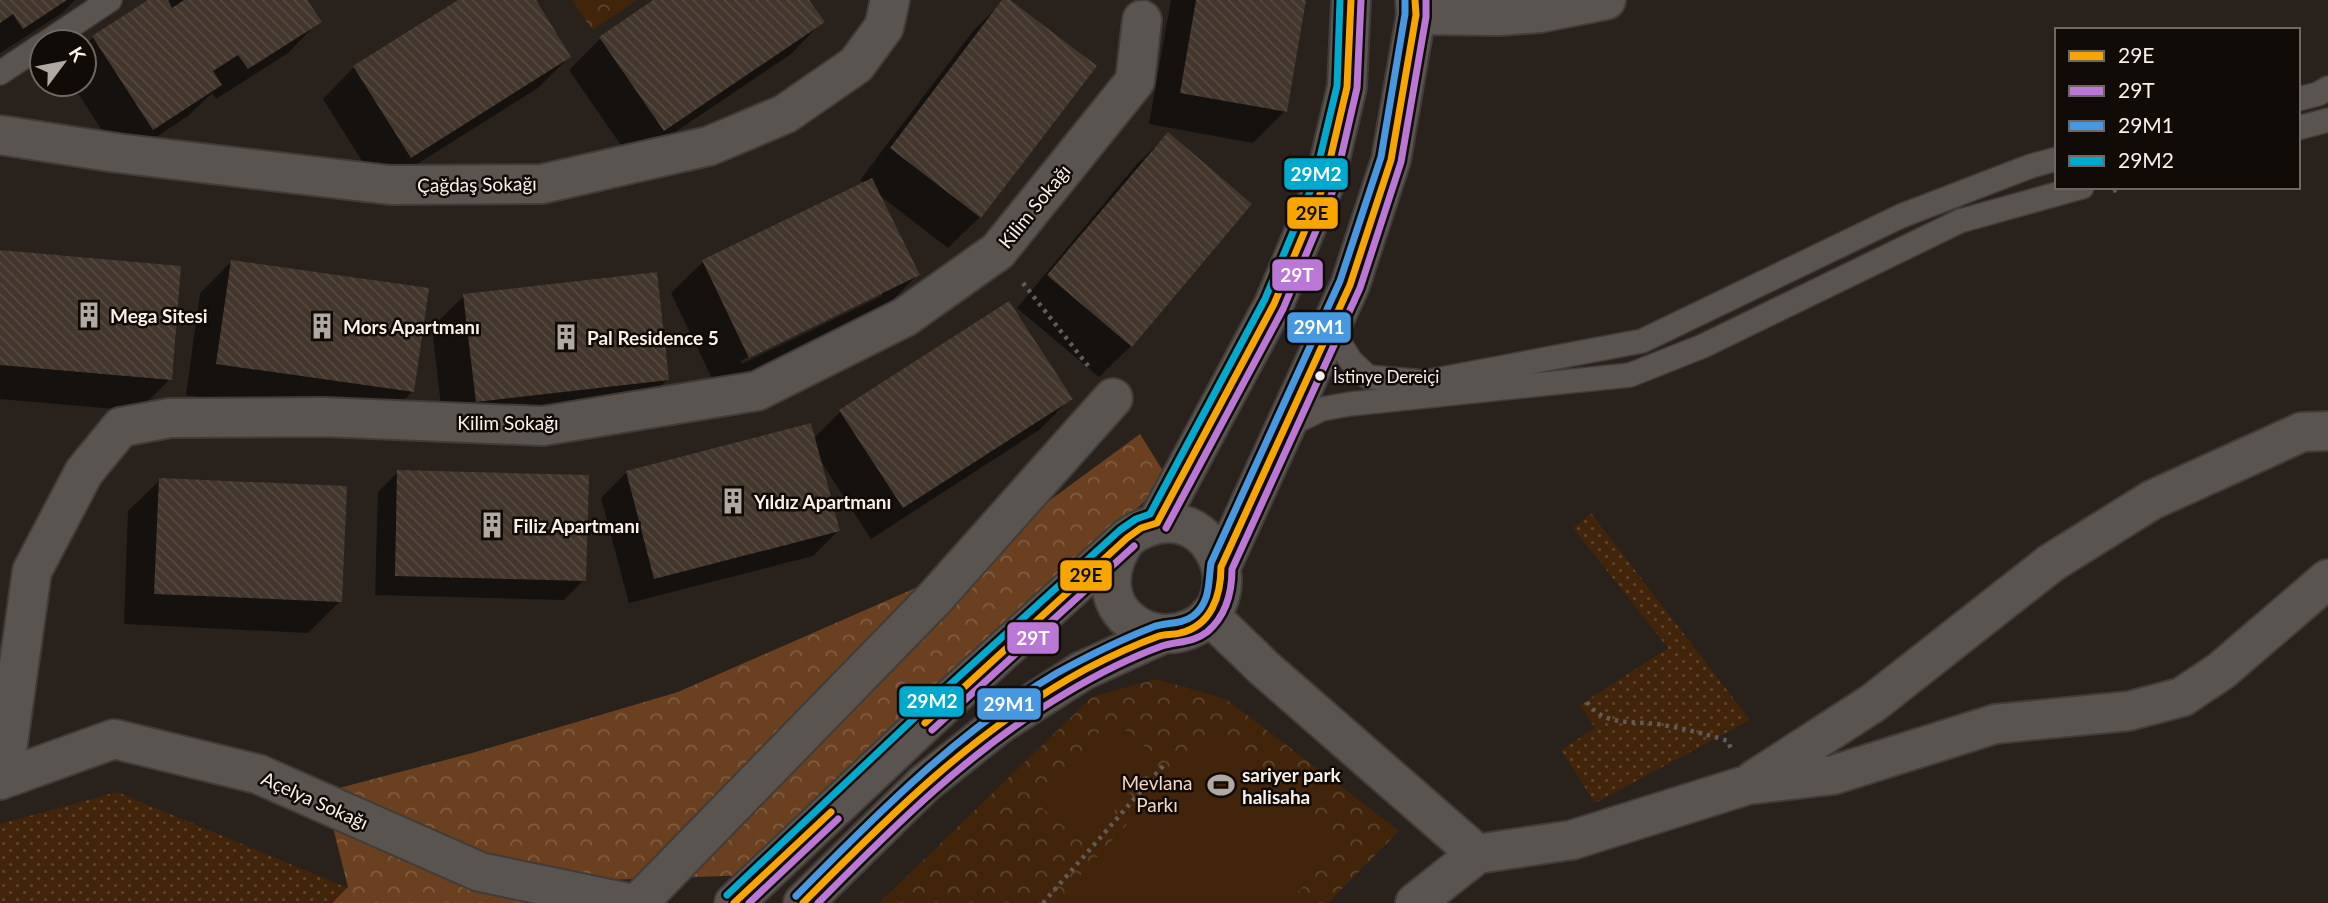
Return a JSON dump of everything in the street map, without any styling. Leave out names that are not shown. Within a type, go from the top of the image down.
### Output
[{"type":"street","name":"Çağdaş Sokağı","points":[[0,135],[117,153],[390,185],[542,184],[709,146],[785,114],[856,65],[884,27],[890,0]]},
{"type":"street","points":[[734,903],[950,699],[1142,531],[1274,304],[1324,185],[1347,87],[1351,0]]},
{"type":"street","points":[[1221,567],[1350,285],[1391,160],[1415,7],[1502,8],[1540,13],[1606,0]]},
{"type":"street","name":"Kilim Sokağı","points":[[2,779],[32,571],[84,472],[121,427],[170,418],[324,417],[543,426],[757,391],[905,317],[998,251],[1135,81],[1142,20]]},
{"type":"street","points":[[638,903],[934,599],[1113,398]]},
{"type":"street","points":[[1747,785],[1872,703],[2051,563],[2152,500],[2302,432],[2328,431]]},
{"type":"street","points":[[1174,523],[1205,537],[1215,551],[1221,567],[1223,584],[1218,601],[1209,615],[1196,626],[1180,633],[1163,634],[1145,630],[1130,621],[1118,606],[1112,589],[1110,571],[1116,553],[1142,531],[1174,523]]},
{"type":"street","points":[[1415,903],[1477,854],[1572,841],[1747,785],[1833,775],[1995,723],[2129,711],[2182,696],[2221,671],[2328,579]]},
{"type":"street","points":[[1209,615],[1264,668],[1477,854]]},
{"type":"street","points":[[803,903],[924,784],[998,725],[1082,671],[1163,634]]},
{"type":"street","name":"Açelya Sokağı","points":[[2,779],[114,739],[258,774],[480,872],[629,903]]},
{"type":"lane","points":[[68,28],[110,0]]},
{"type":"lane","points":[[0,72],[28,54]]},
{"type":"lane","points":[[2300,98],[2318,94],[2328,88]]},
{"type":"lane","points":[[2300,127],[2328,120]]},
{"type":"lane","points":[[1330,328],[1351,361],[1368,377],[1425,382],[1642,341],[1901,216],[2031,166],[2055,160]]},
{"type":"lane","points":[[1284,428],[1322,409],[1350,404],[1630,375],[1703,346],[1960,221],[2075,189]]},
{"type":"path","points":[[998,251],[1113,398]]},
{"type":"path","points":[[1587,702],[1592,710],[1620,723],[1659,724],[1728,741],[1747,785]]},
{"type":"path","points":[[1043,903],[1163,766]]},
{"type":"green space","points":[[572,0],[637,0],[592,30]]},
{"type":"green space","points":[[1140,434],[1168,479],[754,875],[608,880],[608,903],[332,903],[348,887],[324,792],[472,753],[678,692],[952,572]]},
{"type":"green space","points":[[1591,513],[1750,720],[1595,803],[1561,750],[1595,728],[1580,705],[1668,648],[1573,528]]},
{"type":"green space","name":"Mevlana Parkı","points":[[1156,679],[1226,699],[1399,831],[1328,903],[879,903],[1092,697]]},
{"type":"green space","points":[[1111,718],[1158,758],[1086,845],[1038,805]]},
{"type":"green space","name":"sariyer park halisaha","points":[[1216,727],[1343,843],[1288,903],[1055,903]]},
{"type":"green space","points":[[117,792],[348,888],[331,903],[0,903],[0,824]]},
{"type":"building","points":[[0,0],[67,0],[23,29],[13,14],[0,23]]},
{"type":"building","points":[[148,0],[168,0],[172,8],[184,0],[307,0],[322,22],[248,69],[238,55],[213,71],[222,85],[153,130],[98,45],[98,32]]},
{"type":"building","points":[[458,0],[536,0],[571,57],[411,158],[353,66]]},
{"type":"building","points":[[653,0],[809,0],[825,22],[664,131],[599,37]]},
{"type":"building","points":[[1002,0],[1010,0],[1097,66],[981,218],[890,148]]},
{"type":"building","points":[[1196,0],[1306,0],[1287,112],[1180,93]]},
{"type":"building","points":[[1168,132],[1252,204],[1132,347],[1047,275]]},
{"type":"building","points":[[872,178],[920,275],[749,358],[702,260]]},
{"type":"building","name":"Mega Sitesi","points":[[0,250],[181,266],[172,380],[0,365]]},
{"type":"building","name":"Mors Apartmanı","points":[[231,260],[429,288],[414,392],[216,364]]},
{"type":"building","name":"Pal Residence 5","points":[[657,272],[669,380],[476,402],[463,294]]},
{"type":"building","points":[[1009,301],[1073,399],[903,508],[839,410]]},
{"type":"building","name":"Yıldız Apartmanı","points":[[811,423],[840,531],[654,579],[626,471]]},
{"type":"building","name":"Filiz Apartmanı","points":[[397,470],[589,475],[586,581],[395,576]]},
{"type":"building","points":[[159,478],[347,486],[342,602],[154,594]]},
{"type":"transit line","name":"29M2","points":[[727,895],[943,691],[1120,530],[1136,519],[1150,514],[1265,299],[1314,182],[1337,86],[1340,0]]},
{"type":"transit line","name":"29E","points":[[925,723],[1127,538],[1141,528],[1157,523],[1274,304],[1324,185],[1347,87],[1351,0]]},
{"type":"transit line","name":"29T","points":[[1166,528],[1283,309],[1334,188],[1357,88],[1361,0]]},
{"type":"transit line","name":"29E","points":[[803,903],[902,806],[1008,718],[1095,665],[1159,636],[1191,629],[1207,617],[1219,589],[1221,567],[1350,285],[1391,160],[1416,15],[1415,0]]},
{"type":"transit line","name":"29T","points":[[818,903],[935,790],[998,738],[1101,673],[1162,646],[1202,636],[1219,619],[1229,595],[1232,569],[1360,288],[1401,162],[1426,17],[1426,0]]},
{"type":"transit line","name":"29M1","points":[[796,896],[919,776],[985,721],[1020,696],[1057,673],[1116,643],[1153,627],[1188,619],[1199,610],[1208,591],[1211,563],[1340,281],[1381,157],[1405,1]]},
{"type":"transit line","name":"29T","points":[[932,730],[1134,546]]},
{"type":"transit line","name":"29E","points":[[734,903],[831,812]]},
{"type":"transit line","name":"29T","points":[[749,903],[838,819]]},
{"type":"place","name":"Mega Sitesi","points":[[89,315]]},
{"type":"place","name":"Mors Apartmanı","points":[[322,326]]},
{"type":"place","name":"Pal Residence 5","points":[[566,337]]},
{"type":"place","name":"İstinye Dereiçi","points":[[1320,376]]},
{"type":"place","name":"Yıldız Apartmanı","points":[[733,501]]},
{"type":"place","name":"Filiz Apartmanı","points":[[492,525]]},
{"type":"place","name":"sariyer park halisaha","points":[[1221,785]]}]
